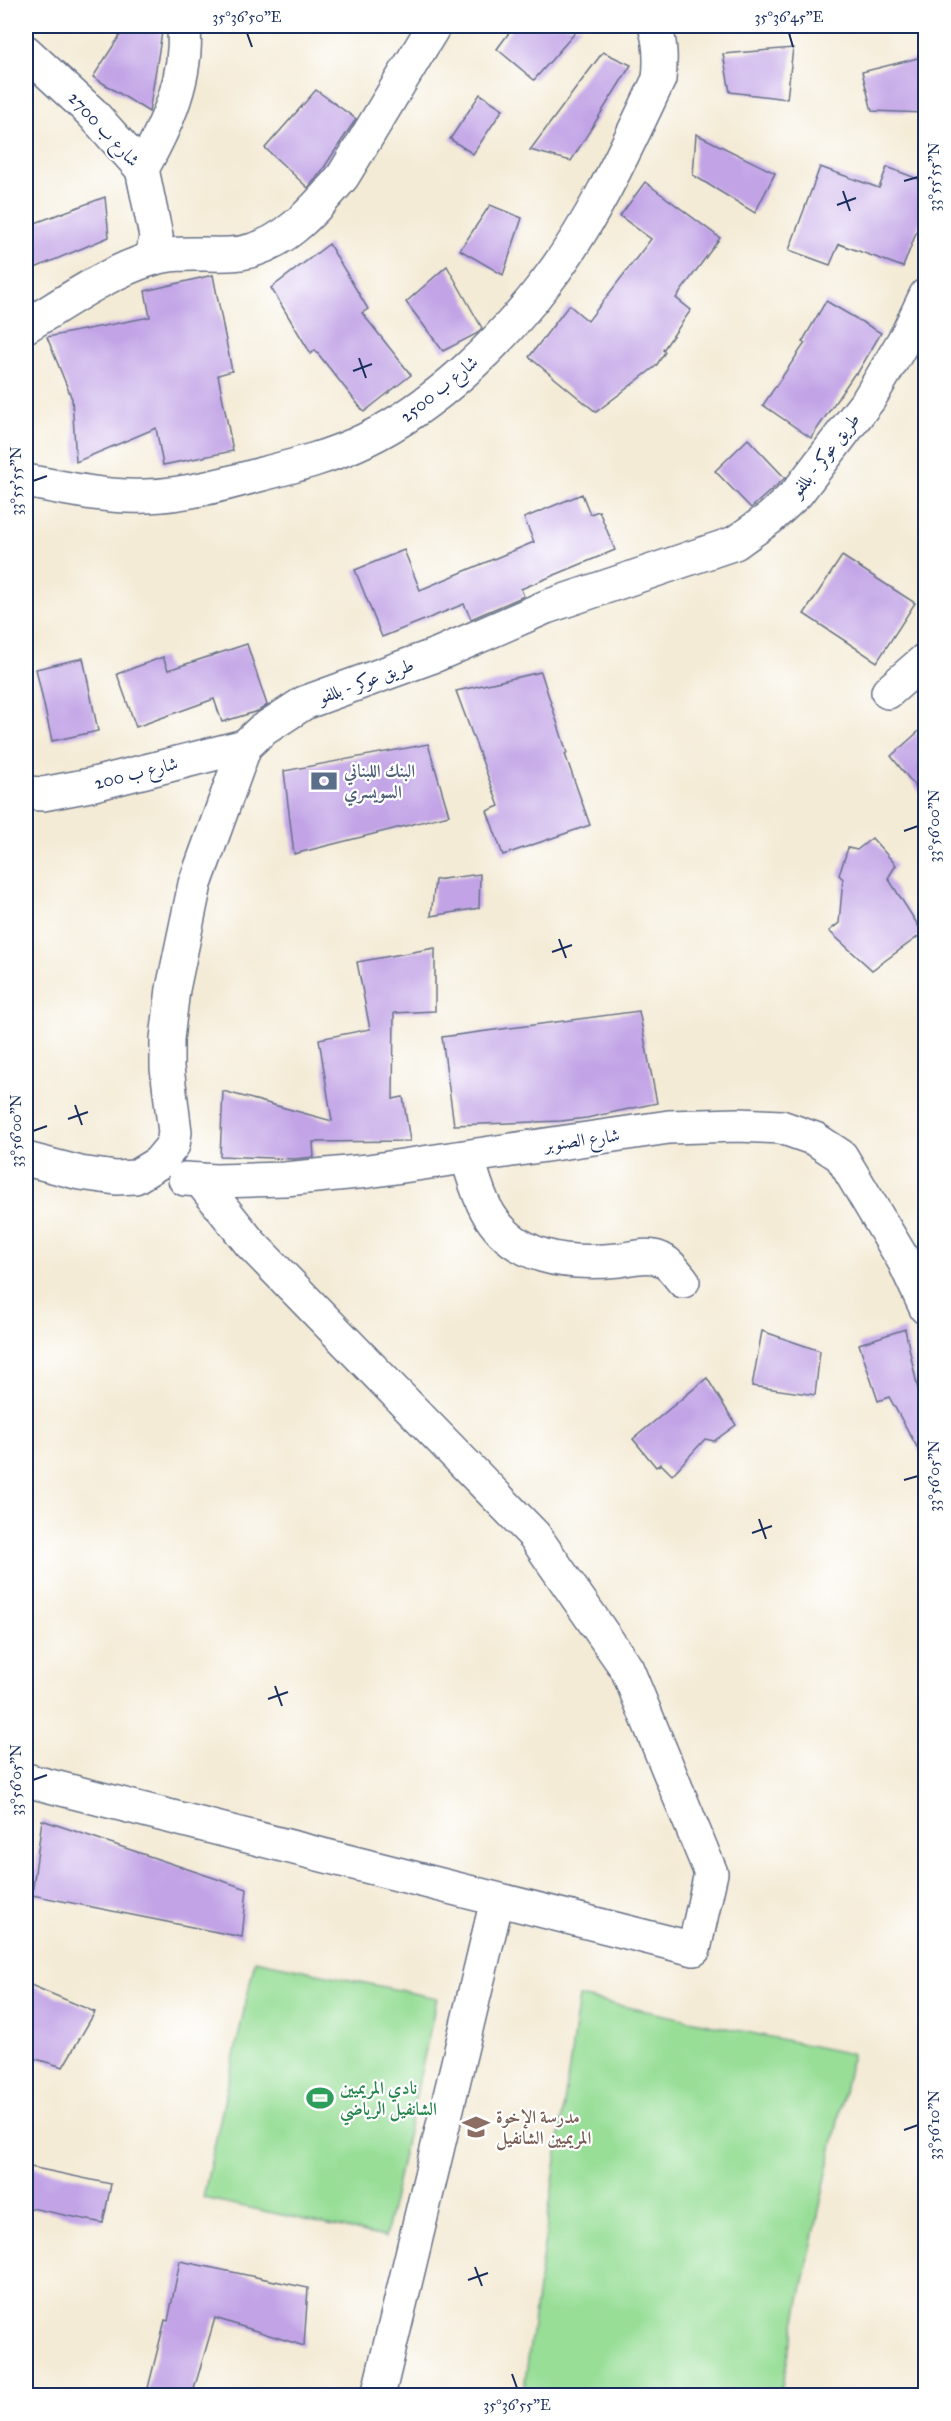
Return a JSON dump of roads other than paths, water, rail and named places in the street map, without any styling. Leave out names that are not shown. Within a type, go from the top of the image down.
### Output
[{"type":"street","points":[[142,169],[164,128],[175,101],[181,76],[184,26]]},
{"type":"street","points":[[26,326],[111,275],[152,259],[174,254],[231,254],[252,251],[272,242],[294,227],[343,176],[434,26]]},
{"type":"street","name":"شارع ب 2500","points":[[26,481],[102,494],[147,496],[235,482],[321,458],[364,441],[401,421],[431,400],[470,366],[518,315],[547,281],[579,233],[660,79],[661,59],[655,26]]},
{"type":"street","name":"شارع ب 2700","points":[[26,52],[91,112],[142,169],[156,236],[152,259]]},
{"type":"street","name":"طريق عوكر - بللفو","points":[[145,1172],[158,1163],[173,1145],[175,1132],[168,1087],[167,1059],[172,989],[195,884],[245,746],[261,731],[304,703],[436,655],[546,607],[735,543],[770,518],[797,493],[869,399],[907,335],[926,295]]},
{"type":"street","points":[[888,692],[926,659]]},
{"type":"street","name":"شارع ب 200","points":[[26,793],[43,794],[90,785],[245,746]]},
{"type":"street","name":"شارع الصنوبر","points":[[145,1172],[216,1181],[285,1179],[368,1171],[669,1127],[738,1125],[781,1127],[815,1139],[841,1156],[903,1261],[926,1308]]},
{"type":"street","points":[[467,1157],[485,1208],[500,1229],[523,1247],[555,1260],[592,1262],[647,1256],[664,1260],[683,1281]]},
{"type":"street","points":[[26,1159],[80,1173],[116,1178],[135,1177],[145,1172]]},
{"type":"street","points":[[26,1780],[694,1949],[711,1873],[627,1669],[534,1535],[250,1243],[200,1180]]},
{"type":"street","points":[[378,2396],[497,1900]]},
{"type":"place","name":"البنك اللبناني السويسري","points":[[324,781]]},
{"type":"place","name":"نادي المريميين الشانفيل الرياضي","points":[[320,2098]]},
{"type":"place","name":"مدرسة الإخوة المريميين الشانفيل","points":[[476,2127]]}]
